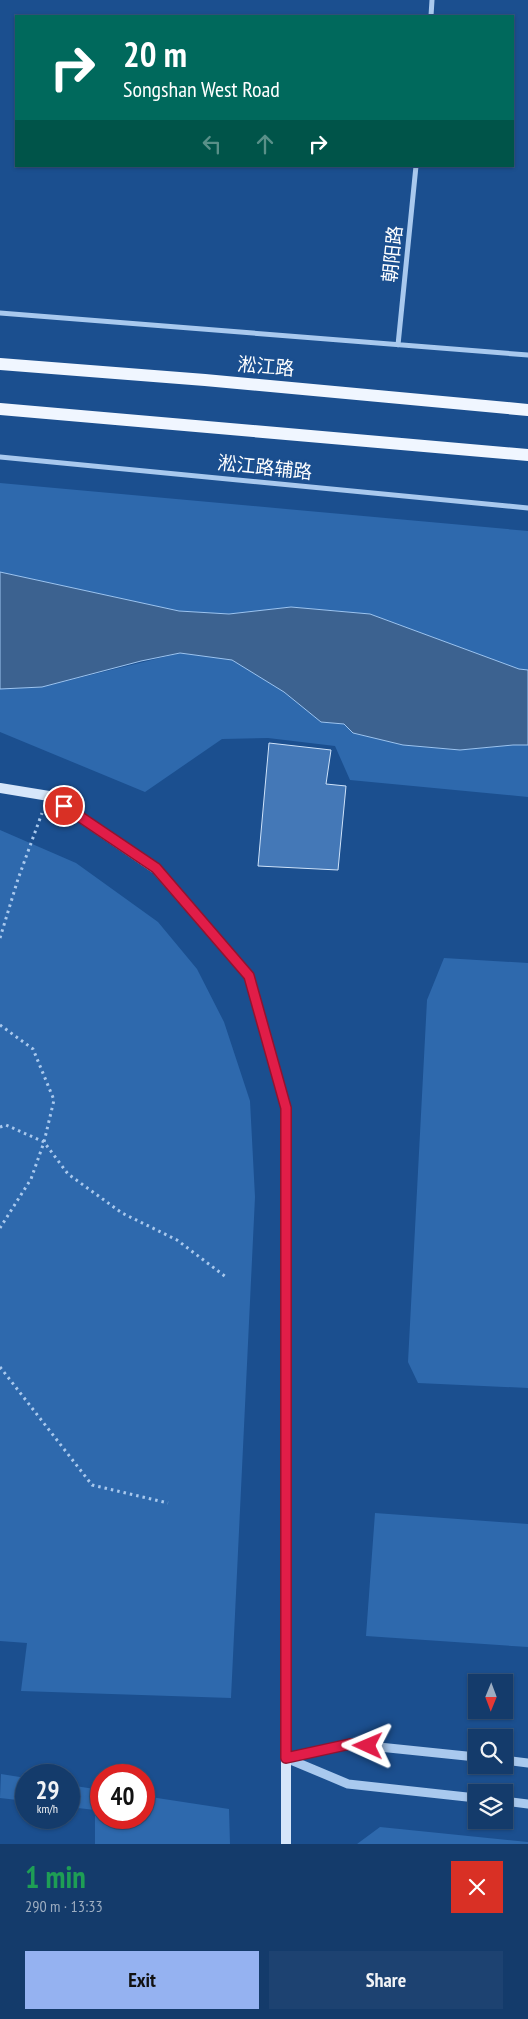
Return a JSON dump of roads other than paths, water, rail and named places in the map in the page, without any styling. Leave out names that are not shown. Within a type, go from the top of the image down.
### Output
[{"type":"main road","name":"淞江路","points":[[0,364],[205,380],[528,410]]},
{"type":"main road","points":[[0,409],[528,455]]},
{"type":"main road","points":[[0,788],[49,796],[156,868],[249,976],[286,1108],[286,1844]]},
{"type":"street","points":[[431,15],[432,0]]},
{"type":"street","name":"朝阳路","points":[[398,345],[416,167]]},
{"type":"street","points":[[0,313],[528,355]]},
{"type":"street","name":"淞江路辅路","points":[[0,456],[528,508]]},
{"type":"street","points":[[286,1758],[350,1744],[468,1756]]},
{"type":"street","points":[[286,1758],[348,1784],[468,1797]]},
{"type":"street","points":[[513,1761],[528,1763]]},
{"type":"street","points":[[513,1803],[528,1804]]}]
